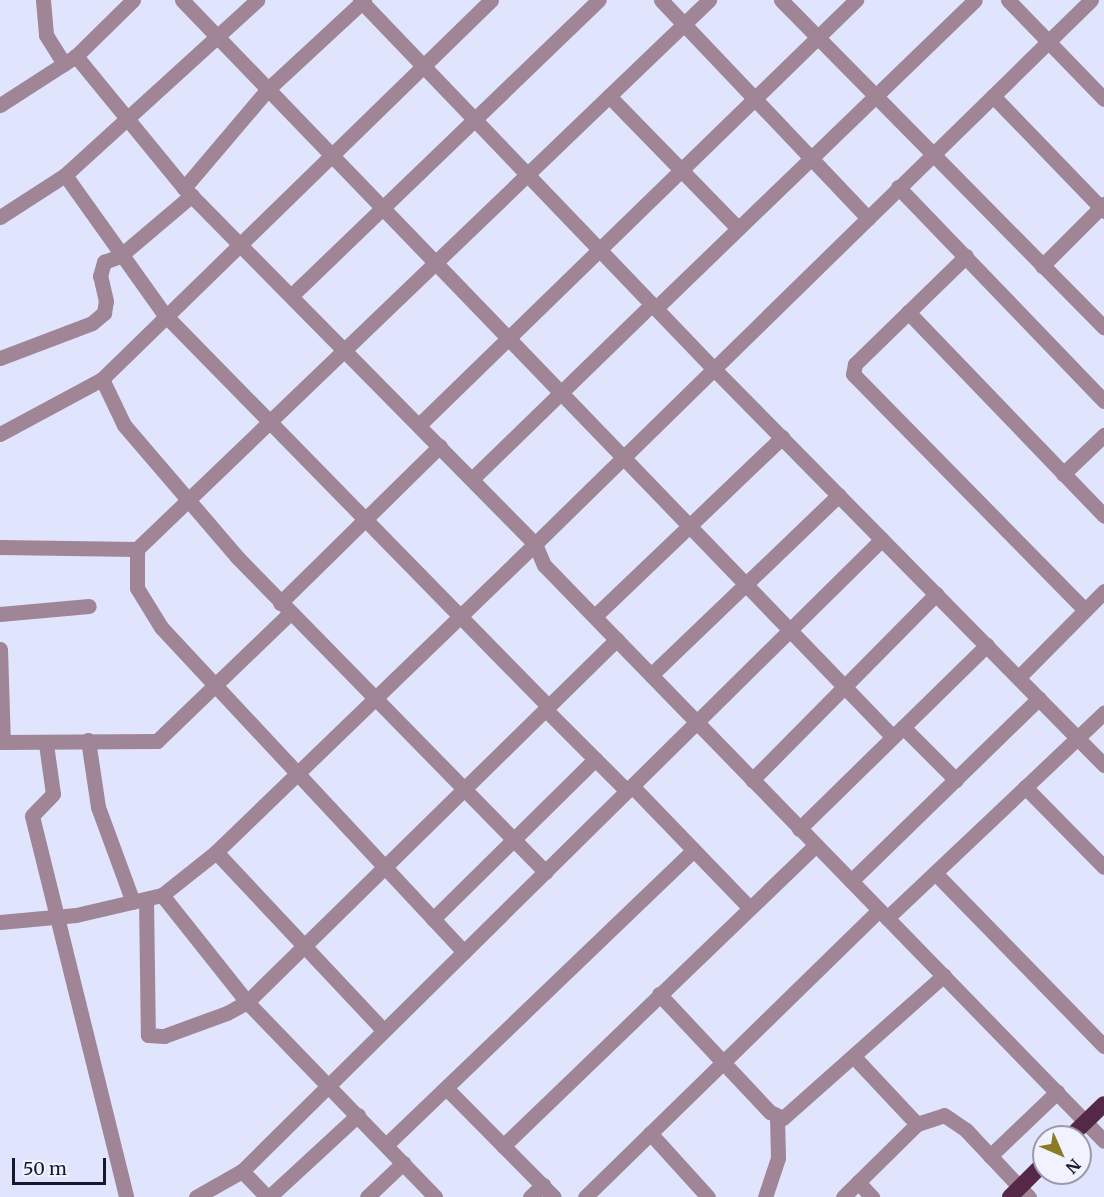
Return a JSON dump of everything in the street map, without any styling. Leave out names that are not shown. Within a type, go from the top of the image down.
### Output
[{"type":"highway","points":[[1082,1125],[1104,1104]]},
{"type":"highway","points":[[1020,1194],[1032,1178]]},
{"type":"street","points":[[43,0],[46,35],[188,191],[535,544],[544,565],[596,616],[815,846],[1104,1140]]},
{"type":"street","points":[[0,105],[70,60],[133,0]]},
{"type":"street","points":[[182,0],[844,687],[956,780]]},
{"type":"street","points":[[0,217],[65,175],[127,122],[257,0]]},
{"type":"street","points":[[0,434],[30,422],[102,379],[490,0]]},
{"type":"street","points":[[291,296],[476,121],[599,0]]},
{"type":"street","points":[[661,0],[867,218]]},
{"type":"street","points":[[0,547],[137,549],[709,0]]},
{"type":"street","points":[[781,0],[931,156],[1104,327]]},
{"type":"street","points":[[419,425],[856,0]]},
{"type":"street","points":[[472,479],[559,393],[738,228],[975,0]]},
{"type":"street","points":[[1008,0],[1104,99]]},
{"type":"street","points":[[0,922],[54,916],[162,895],[216,852],[535,544],[621,455],[1091,0]]},
{"type":"street","points":[[0,358],[92,323],[104,313],[106,301],[100,268],[120,256],[188,191],[268,89],[362,1],[712,367],[1104,765]]},
{"type":"street","points":[[609,96],[738,228]]},
{"type":"street","points":[[993,96],[1103,207],[1042,266]]},
{"type":"street","points":[[65,175],[120,256],[165,315],[269,424],[367,519],[595,759],[694,850],[749,907]]},
{"type":"street","points":[[898,187],[1104,401]]},
{"type":"street","points":[[966,256],[855,364],[853,374],[1085,610]]},
{"type":"street","points":[[908,312],[1104,516]]},
{"type":"street","points":[[102,379],[124,425],[285,608],[376,696],[545,872]]},
{"type":"street","points":[[1063,474],[1104,435]]},
{"type":"street","points":[[596,616],[782,437]]},
{"type":"street","points":[[0,649],[2,742],[46,744],[88,740],[157,741],[214,688],[367,519],[440,446]]},
{"type":"street","points":[[651,675],[839,495]]},
{"type":"street","points":[[196,1197],[242,1170],[882,539]]},
{"type":"street","points":[[137,549],[139,595],[214,688],[464,952]]},
{"type":"street","points":[[1018,677],[1104,591]]},
{"type":"street","points":[[752,780],[936,594]]},
{"type":"street","points":[[0,614],[89,606]]},
{"type":"street","points":[[88,740],[98,807],[140,900],[148,1035],[164,1036],[247,1002],[383,865],[617,639]]},
{"type":"street","points":[[799,829],[987,645]]},
{"type":"street","points":[[851,881],[1039,698]]},
{"type":"street","points":[[585,1197],[722,1062],[883,914],[935,873],[1104,712]]},
{"type":"street","points":[[46,744],[53,794],[32,816],[54,916],[126,1197]]},
{"type":"street","points":[[433,919],[595,759]]},
{"type":"street","points":[[1024,787],[1104,867]]},
{"type":"street","points":[[503,1146],[815,846]]},
{"type":"street","points":[[386,1145],[694,850]]},
{"type":"street","points":[[216,852],[301,947],[384,1031]]},
{"type":"street","points":[[935,873],[1104,1046]]},
{"type":"street","points":[[162,895],[189,937],[247,1002],[435,1197]]},
{"type":"street","points":[[777,1117],[794,1114],[944,975]]},
{"type":"street","points":[[659,994],[777,1117],[778,1158],[765,1197]]},
{"type":"street","points":[[855,1058],[917,1124]]},
{"type":"street","points":[[446,1088],[554,1197]]},
{"type":"street","points":[[990,1156],[1057,1092]]},
{"type":"street","points":[[242,1170],[268,1197],[358,1115]]},
{"type":"street","points":[[843,1197],[917,1124],[944,1115],[990,1156],[1020,1194]]},
{"type":"street","points":[[650,1133],[708,1197]]},
{"type":"street","points":[[367,1197],[403,1163]]},
{"type":"street","points":[[858,1182],[872,1197]]},
{"type":"street","points":[[530,1197],[543,1185]]}]
